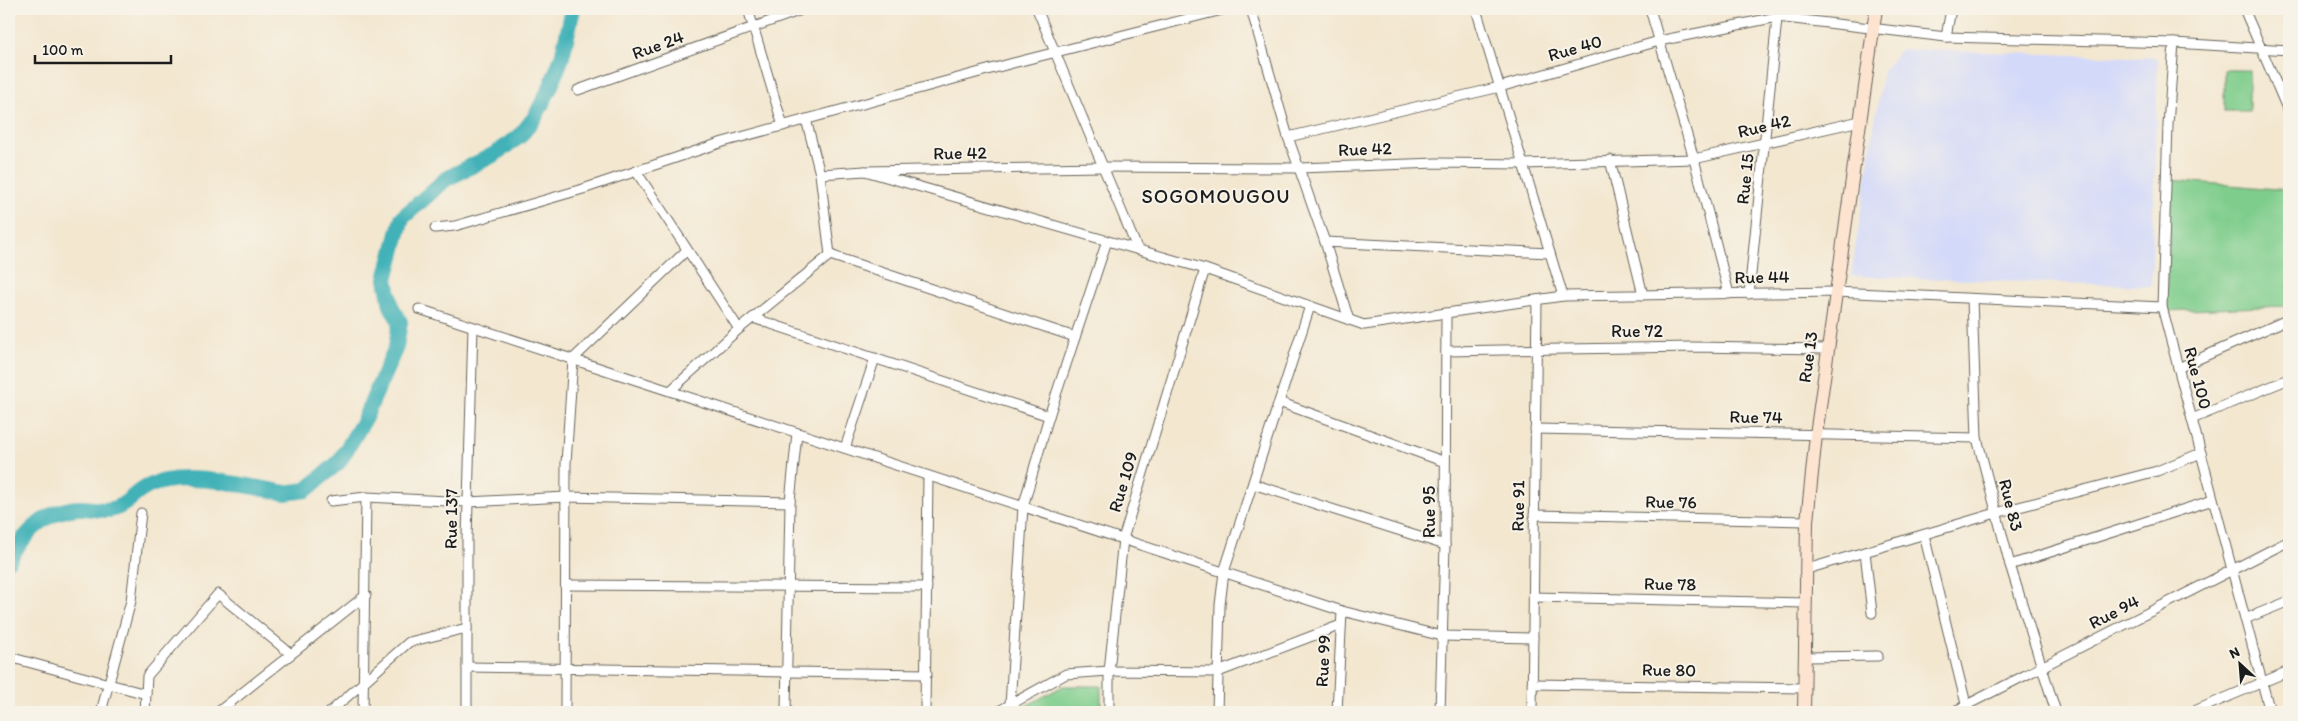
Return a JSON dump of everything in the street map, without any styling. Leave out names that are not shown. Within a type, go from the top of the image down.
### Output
[{"type":"street","points":[[748,9],[783,126]]},
{"type":"street","name":"Rue 24","points":[[578,90],[804,9]]},
{"type":"street","points":[[1037,9],[1137,248]]},
{"type":"street","points":[[435,228],[455,226],[583,190],[723,142],[806,119],[1055,52],[1226,9]]},
{"type":"street","points":[[1251,9],[1288,137],[1325,242],[1349,320]]},
{"type":"street","points":[[1476,9],[1562,296]]},
{"type":"street","points":[[1650,9],[1694,159],[1728,294]]},
{"type":"street","name":"Rue 13","points":[[1804,712],[1807,521],[1834,292],[1876,9]]},
{"type":"street","points":[[1946,38],[1951,9]]},
{"type":"street","points":[[2244,9],[2289,113]]},
{"type":"street","name":"Rue 40","points":[[1288,137],[1500,87],[1659,41],[1777,13],[1874,30],[1946,38],[2174,43],[2289,50]]},
{"type":"street","name":"Rue 15","points":[[1749,294],[1777,13]]},
{"type":"street","name":"Rue 100","points":[[2174,43],[2168,125],[2162,307],[2270,712]]},
{"type":"street","points":[[806,119],[820,174],[830,255]]},
{"type":"street","name":"Rue 42","points":[[820,174],[865,171],[1102,167],[1299,168],[1437,163],[1523,164],[1694,159],[1860,121]]},
{"type":"street","points":[[1610,160],[1643,295]]},
{"type":"street","points":[[636,171],[686,251],[739,329]]},
{"type":"street","name":"Rue 42","points":[[865,171],[1137,248],[1205,269],[1364,325]]},
{"type":"street","points":[[1010,705],[1023,507],[1049,416],[1107,241]]},
{"type":"street","points":[[1325,242],[1550,253]]},
{"type":"street","points":[[565,712],[566,497],[573,359],[686,251]]},
{"type":"street","points":[[670,391],[739,329],[830,255]]},
{"type":"street","points":[[830,255],[1076,337]]},
{"type":"street","name":"Rue 109","points":[[1109,712],[1110,671],[1123,539],[1205,269]]},
{"type":"street","name":"Rue 44","points":[[1364,325],[1562,296],[1834,292],[2162,307]]},
{"type":"street","name":"Rue 83","points":[[1972,299],[1977,438],[2010,565],[2056,712]]},
{"type":"street","name":"Rue 91","points":[[1532,712],[1537,300]]},
{"type":"street","points":[[1217,712],[1224,572],[1310,306]]},
{"type":"street","points":[[419,309],[1342,611],[1442,636],[1533,638]]},
{"type":"street","name":"Rue 95","points":[[1440,712],[1445,545],[1446,313]]},
{"type":"street","points":[[753,318],[1049,416]]},
{"type":"street","points":[[2178,368],[2289,319]]},
{"type":"street","name":"Rue 137","points":[[467,712],[468,502],[473,327]]},
{"type":"street","name":"Rue 72","points":[[1446,351],[1535,348],[1827,349]]},
{"type":"street","points":[[845,448],[875,358]]},
{"type":"street","points":[[2192,419],[2289,379]]},
{"type":"street","points":[[1279,402],[1445,462]]},
{"type":"street","name":"Rue 74","points":[[1534,429],[1977,438]]},
{"type":"street","points":[[786,712],[790,502],[797,432]]},
{"type":"street","points":[[1807,569],[1996,513],[2158,471],[2200,453]]},
{"type":"street","points":[[925,712],[927,674],[928,476]]},
{"type":"street","points":[[1253,484],[1445,545]]},
{"type":"street","points":[[363,712],[366,497]]},
{"type":"street","points":[[331,501],[366,497],[468,502],[566,497],[790,502]]},
{"type":"street","points":[[2010,565],[2213,500]]},
{"type":"street","points":[[101,712],[131,601],[141,514]]},
{"type":"street","name":"Rue 76","points":[[1534,515],[1807,521]]},
{"type":"street","points":[[1924,535],[1967,709]]},
{"type":"street","name":"Rue 94","points":[[1953,712],[1967,709],[2042,667],[2289,541]]},
{"type":"street","points":[[1865,552],[1872,613]]},
{"type":"street","points":[[566,585],[927,587]]},
{"type":"street","points":[[145,712],[147,676],[218,594],[291,654]]},
{"type":"street","points":[[218,712],[366,596]]},
{"type":"street","name":"Rue 78","points":[[1533,597],[1806,603]]},
{"type":"street","points":[[2244,619],[2289,601]]},
{"type":"street","name":"Rue 99","points":[[1337,712],[1342,611]]},
{"type":"street","points":[[997,712],[1066,674],[1110,671],[1218,672],[1341,625]]},
{"type":"street","points":[[330,712],[409,642],[467,628]]},
{"type":"street","points":[[1806,657],[1878,656]]},
{"type":"street","points":[[9,657],[146,694]]},
{"type":"street","points":[[467,667],[927,674]]},
{"type":"street","points":[[2192,712],[2289,671]]},
{"type":"street","name":"Rue 80","points":[[1532,684],[1804,688]]},
{"type":"shaded area","points":[[1901,49],[2158,58],[2151,286],[1851,276],[1883,70]]},
{"type":"green space","points":[[2224,70],[2249,70],[2249,111],[2224,111]]},
{"type":"green space","points":[[2170,180],[2289,190],[2289,278],[2286,306],[2166,311]]},
{"type":"green space","points":[[1063,686],[1101,686],[1101,712],[1015,712]]},
{"type":"waterway","points":[[9,560],[21,541],[37,525],[55,513],[78,508],[111,509],[124,504],[147,487],[178,479],[234,483],[285,493],[306,490],[339,462],[363,422],[396,347],[400,322],[391,306],[386,279],[402,218],[446,179],[495,154],[520,136],[535,117],[550,88],[562,57],[573,9]]},
{"type":"district","name":"SOGOMOUGOU","points":[[1216,196]]}]
